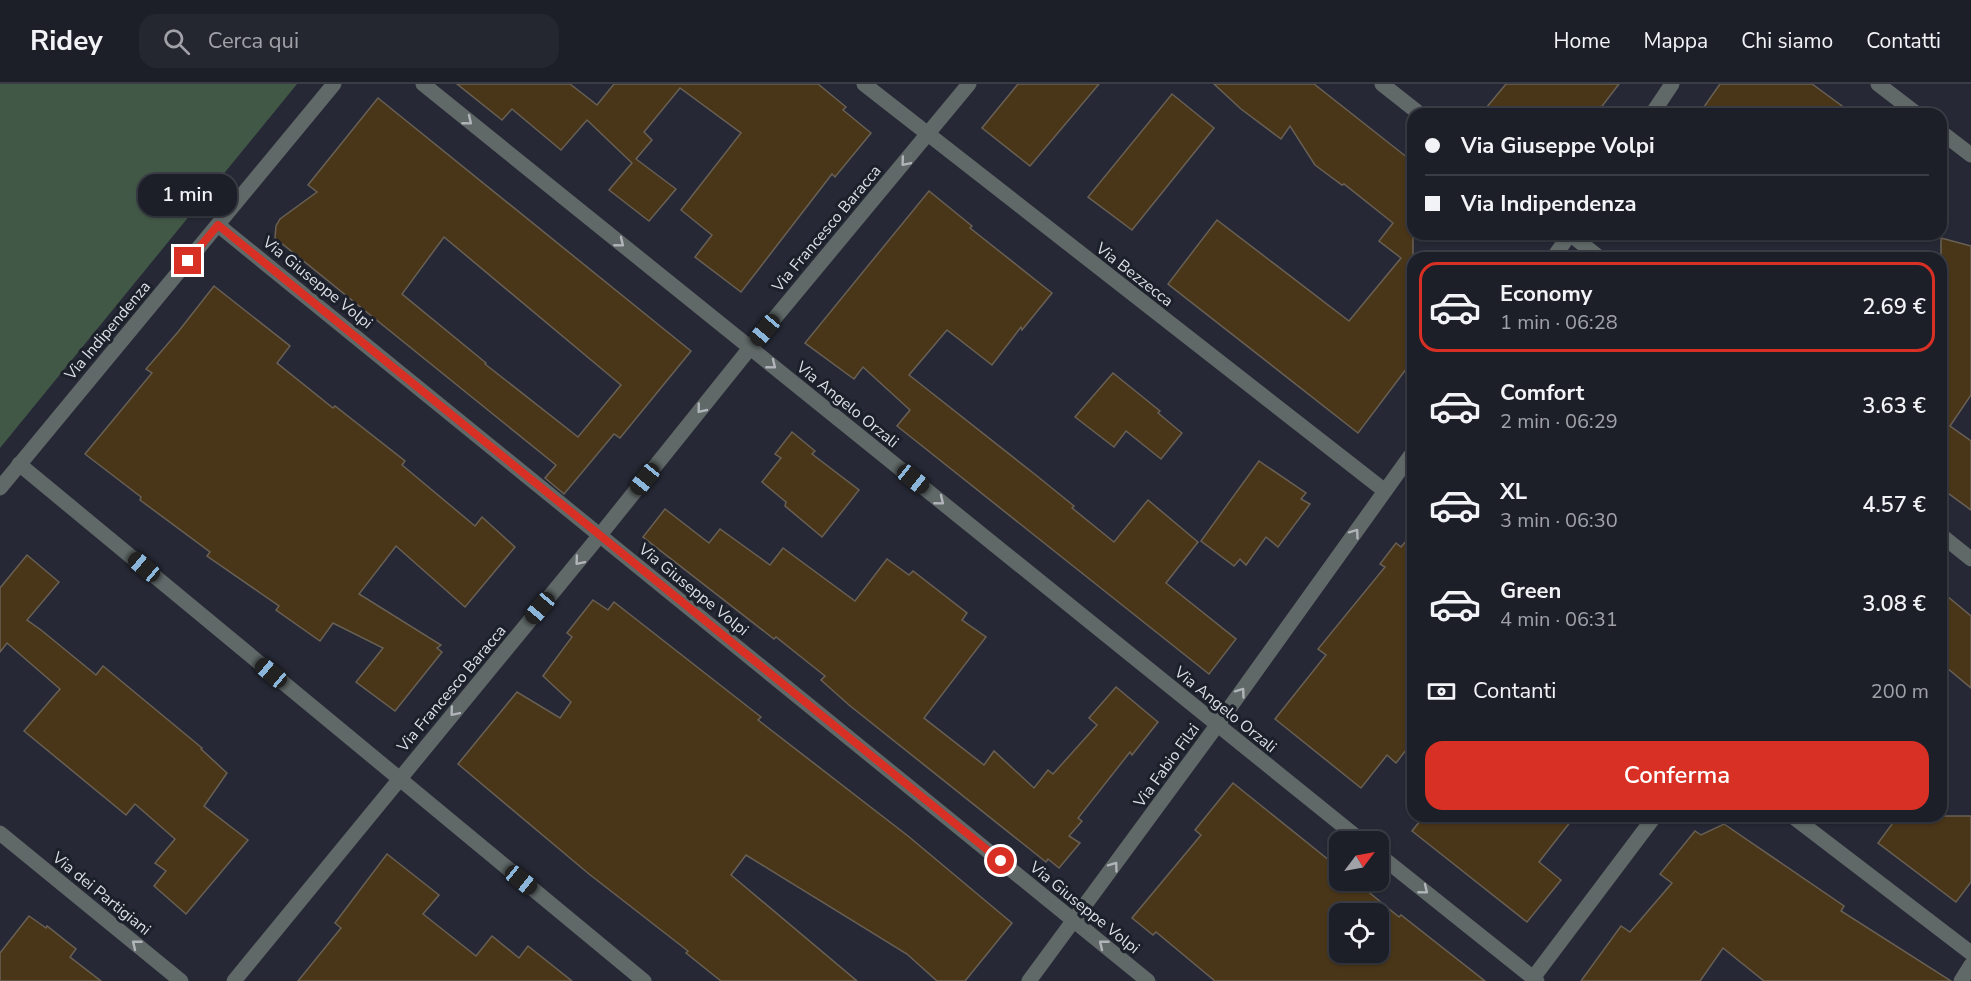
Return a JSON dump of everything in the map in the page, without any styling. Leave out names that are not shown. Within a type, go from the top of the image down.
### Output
[{"type":"street","name":"Via Indipendenza","points":[[0,488],[334,84]]},
{"type":"street","name":"Via Angelo Orzali","points":[[423,84],[1349,831]]},
{"type":"street","name":"Via Bezzecca","points":[[864,84],[1385,491]]},
{"type":"street","name":"Via Francesco Baracca","points":[[234,981],[600,535],[750,348],[969,84]]},
{"type":"street","points":[[1382,84],[1412,108]]},
{"type":"street","points":[[1656,108],[1672,84]]},
{"type":"street","points":[[1878,84],[1909,108]]},
{"type":"street","points":[[1947,137],[1971,155]]},
{"type":"street","name":"Via Giuseppe Volpi","points":[[218,225],[1148,981]]},
{"type":"street","points":[[1578,240],[1592,252]]},
{"type":"street","name":"Via Fabio Filzi","points":[[1029,981],[1218,724],[1407,460]]},
{"type":"street","points":[[19,464],[644,981]]},
{"type":"street","points":[[1947,540],[1971,559]]},
{"type":"street","points":[[1389,863],[1535,980],[1651,822]]},
{"type":"street","points":[[1800,822],[1971,953]]},
{"type":"street","name":"Via dei Partigiani","points":[[0,832],[181,981]]},
{"type":"street","points":[[1961,981],[1971,965]]},
{"type":"green space","points":[[0,84],[297,84],[0,448]]},
{"type":"building","points":[[457,84],[570,84],[597,105],[614,84],[818,84],[846,107],[843,110],[871,133],[835,177],[832,174],[741,292],[695,257],[712,235],[681,210],[741,133],[680,88],[644,132],[652,140],[636,159],[676,189],[649,221],[609,190],[632,163],[587,120],[561,150],[512,109],[502,120]]},
{"type":"building","points":[[1018,84],[1099,84],[1030,166],[982,128]]},
{"type":"building","points":[[1214,84],[1314,84],[1407,157],[1407,240],[1413,240],[1413,252],[1407,252],[1407,368],[1358,433],[1168,284],[1217,220],[1349,321],[1401,258],[1379,241],[1393,223],[1344,184],[1342,185],[1315,165],[1290,126],[1281,139],[1241,109]]},
{"type":"building","points":[[1506,84],[1619,84],[1601,108],[1486,108]]},
{"type":"building","points":[[1720,84],[1812,84],[1845,108],[1703,108]]},
{"type":"building","points":[[1172,94],[1214,128],[1132,230],[1088,197]]},
{"type":"building","points":[[378,98],[691,351],[620,438],[614,434],[564,494],[545,478],[556,465],[275,238],[276,226],[280,219],[317,192],[308,185]],"holes":[[[444,237],[621,385],[578,437],[485,364],[402,294]]]},
{"type":"building","points":[[929,191],[972,226],[970,228],[1052,293],[1022,330],[1021,327],[992,365],[947,330],[909,375],[1074,506],[1072,508],[1114,542],[1148,500],[1198,542],[1166,583],[1236,639],[1209,674],[897,426],[910,410],[863,367],[854,379],[805,343]]},
{"type":"building","points":[[1941,240],[1971,246],[1971,395],[1950,426],[1971,441],[1971,510],[1947,492],[1947,252],[1941,252]]},
{"type":"building","points":[[214,286],[290,346],[277,363],[405,461],[402,465],[475,526],[482,517],[515,547],[465,607],[396,546],[359,594],[441,645],[437,648],[442,652],[395,711],[356,682],[383,648],[333,623],[320,641],[276,610],[279,606],[207,556],[210,552],[140,500],[141,497],[85,454],[152,373],[146,369]]},
{"type":"building","points":[[1113,373],[1160,411],[1158,413],[1182,433],[1161,459],[1126,431],[1114,447],[1075,417]]},
{"type":"building","points":[[792,432],[815,451],[812,454],[859,490],[822,537],[785,506],[786,502],[762,482],[781,458],[775,454]]},
{"type":"building","points":[[1259,461],[1306,493],[1301,499],[1310,504],[1278,547],[1266,537],[1246,565],[1240,559],[1234,566],[1201,541]]},
{"type":"building","points":[[665,509],[709,543],[720,529],[770,565],[783,548],[855,601],[887,559],[909,575],[913,571],[967,613],[962,620],[986,637],[924,718],[984,765],[994,751],[1034,788],[1048,770],[1053,774],[1097,725],[1089,718],[1116,687],[1158,722],[1132,755],[1130,752],[1078,818],[1082,821],[1069,836],[1080,843],[1059,868],[1048,859],[1046,862],[849,705],[821,680],[825,676],[776,637],[774,639],[643,537]]},
{"type":"building","points":[[1407,540],[1407,749],[1396,763],[1387,755],[1361,788],[1275,719],[1326,655],[1318,649],[1385,567],[1380,564],[1396,543],[1401,547]]},
{"type":"building","points":[[27,555],[59,582],[27,620],[96,675],[103,666],[202,748],[227,773],[204,806],[248,840],[186,914],[154,886],[166,871],[155,863],[175,839],[135,804],[126,815],[24,731],[60,689],[7,643],[0,652],[0,588]]},
{"type":"building","points":[[1947,596],[1971,616],[1971,688],[1947,668]]},
{"type":"building","points":[[593,600],[608,610],[614,602],[761,717],[758,720],[908,836],[1012,923],[965,981],[937,981],[907,954],[746,855],[731,875],[857,981],[721,981],[686,953],[688,951],[589,874],[458,764],[517,692],[560,718],[571,702],[543,676],[572,637],[567,633]]},
{"type":"building","points":[[1233,783],[1329,860],[1329,891],[1367,891],[1382,903],[1329,903],[1329,963],[1389,963],[1389,909],[1399,917],[1401,915],[1485,981],[1215,981],[1156,932],[1153,935],[1132,918],[1201,835],[1195,830]]},
{"type":"building","points":[[1947,816],[1971,816],[1971,882],[1956,902],[1878,843],[1894,822],[1947,822]]},
{"type":"building","points":[[1419,822],[1570,822],[1539,862],[1561,880],[1527,922],[1412,831]]},
{"type":"building","points":[[1724,824],[1844,906],[1841,911],[1951,981],[1764,981],[1723,948],[1700,981],[1581,981],[1621,926],[1630,932],[1672,883],[1660,874],[1695,831],[1701,835]]},
{"type":"building","points":[[387,854],[439,895],[423,914],[476,956],[492,936],[519,958],[528,946],[572,981],[298,981],[341,928],[335,923]]},
{"type":"building","points":[[29,916],[46,928],[47,926],[76,949],[70,957],[101,981],[0,981],[0,953]]},
{"type":"route","points":[[188,261],[218,225],[1001,861]]}]
